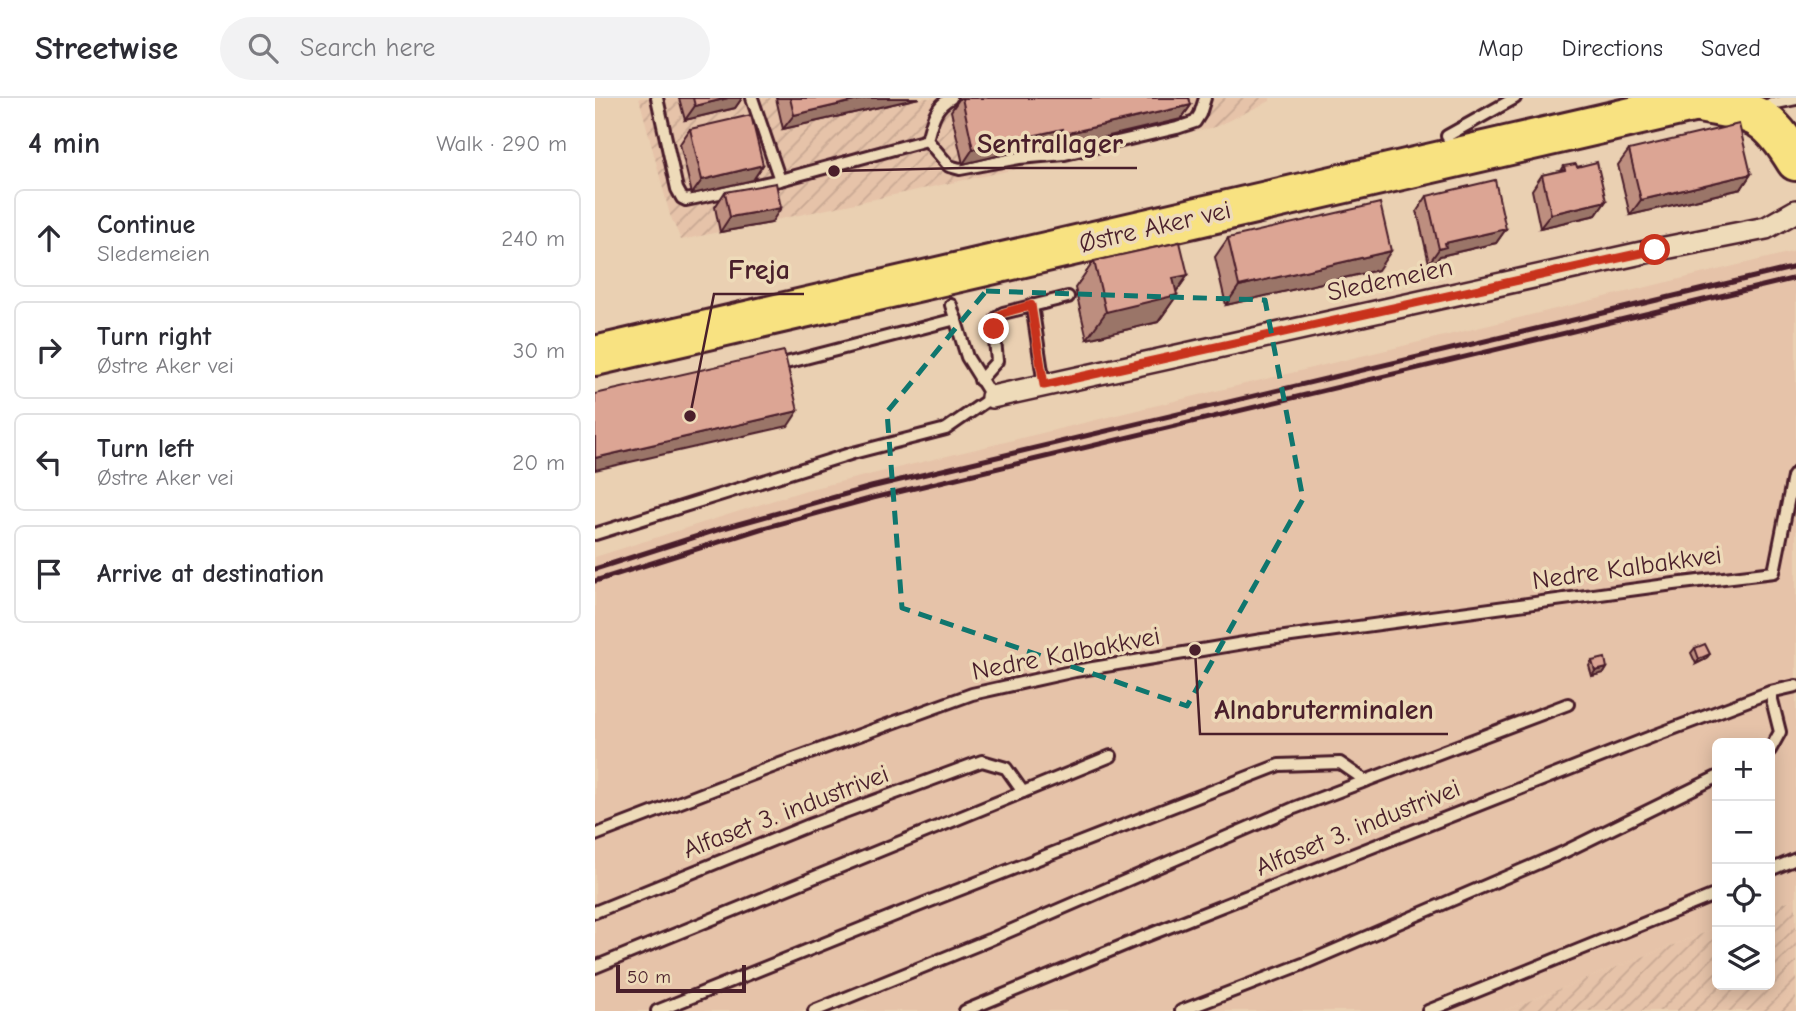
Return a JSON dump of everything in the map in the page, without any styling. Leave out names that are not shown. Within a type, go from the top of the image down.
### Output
[{"type":"highway","name":"Østre Aker vei","points":[[595,331],[1608,98]]},
{"type":"highway","name":"Østre Aker vei","points":[[595,356],[1716,104]]},
{"type":"highway","points":[[1716,104],[1750,113],[1769,123],[1779,133],[1796,161]]},
{"type":"street","name":"Sledemeien","points":[[986,389],[1044,385],[1766,228],[1796,211]]},
{"type":"lane","points":[[657,98],[677,189],[686,200],[780,180],[927,140]]},
{"type":"lane","points":[[752,98],[780,180]]},
{"type":"lane","points":[[927,140],[934,114],[939,106],[951,98]]},
{"type":"lane","points":[[927,140],[949,166],[960,169],[1019,158],[1065,154],[1195,122],[1201,114],[1205,98]]},
{"type":"lane","points":[[1447,136],[1515,98]]},
{"type":"lane","points":[[1716,104],[1796,99]]},
{"type":"lane","points":[[595,534],[853,453],[946,429],[986,389],[997,361],[994,329],[996,318],[1003,313],[1068,297]]},
{"type":"lane","points":[[951,304],[967,357],[986,389]]},
{"type":"lane","points":[[1031,305],[1044,385]]},
{"type":"lane","points":[[767,361],[782,364],[955,319]]},
{"type":"lane","name":"Nedre Kalbakkvei","points":[[595,835],[720,786],[972,694],[1062,674],[1262,640],[1775,572],[1782,525],[1796,473]]},
{"type":"lane","name":"Alfaset 3. industrivei","points":[[965,1011],[1140,938],[1770,692],[1796,686]]},
{"type":"lane","points":[[1770,692],[1780,732],[1775,741]]},
{"type":"lane","name":"Alfaset 3. industrivei","points":[[814,1011],[989,940],[1294,808],[1568,704]]},
{"type":"lane","points":[[595,967],[1111,757]]},
{"type":"lane","name":"Alfaset 3. industrivei","points":[[595,912],[812,824],[982,761],[1006,768],[1023,792]]},
{"type":"lane","name":"Alfaset 3. industrivei","points":[[657,1011],[1279,765],[1340,763],[1366,781]]},
{"type":"lane","points":[[1181,1011],[1303,964],[1552,857],[1712,779]]},
{"type":"lane","points":[[1775,868],[1796,859]]},
{"type":"lane","points":[[1428,1011],[1712,896]]},
{"type":"highlighted area","points":[[986,291],[1265,300],[1303,499],[1187,706],[902,608],[887,412]]},
{"type":"shaded area","points":[[639,98],[1270,98],[1270,101],[1215,127],[681,240],[670,215]]},
{"type":"shaded area","points":[[1796,251],[1796,898],[1775,906],[1775,738],[1712,738],[1712,930],[1503,1011],[595,1011],[595,557],[806,490]]},
{"type":"shaded area","points":[[1796,898],[1796,1011],[1503,1011],[1712,930],[1712,990],[1775,990],[1775,906]]},
{"type":"building","points":[[693,98],[728,98],[695,106]]},
{"type":"building","points":[[790,98],[867,98],[794,115]]},
{"type":"building","points":[[962,98],[1189,98],[1191,105],[1064,134],[1063,129],[973,149]]},
{"type":"building","points":[[751,115],[763,165],[702,180],[690,129]]},
{"type":"building","points":[[1739,124],[1751,174],[1641,200],[1629,150]]},
{"type":"building","points":[[1597,162],[1606,201],[1551,214],[1542,175],[1565,170],[1564,166],[1576,164],[1577,167]]},
{"type":"building","points":[[1495,180],[1506,229],[1445,243],[1446,247],[1439,249],[1427,196]]},
{"type":"building","points":[[776,183],[781,208],[730,217],[725,192]]},
{"type":"building","points":[[1380,203],[1391,251],[1239,286],[1228,238]]},
{"type":"building","points":[[1180,242],[1188,275],[1173,278],[1177,295],[1106,312],[1094,261]]},
{"type":"building","points":[[784,351],[798,411],[595,458],[595,394]]},
{"type":"building","points":[[1705,644],[1710,654],[1699,659],[1695,648]]},
{"type":"building","points":[[1605,658],[1607,668],[1595,671],[1592,661]]},
{"type":"railway","points":[[595,569],[720,529],[871,487],[1796,267]]},
{"type":"railway","points":[[595,581],[760,529],[873,498],[1796,278]]},
{"type":"place","name":"Sentrallager","points":[[834,171]]},
{"type":"place","name":"Freja","points":[[690,416]]},
{"type":"place","name":"Alnabruterminalen","points":[[1195,650]]},
{"type":"route","points":[[994,329],[996,318],[1003,313],[1031,305],[1044,385],[1655,250]]}]
